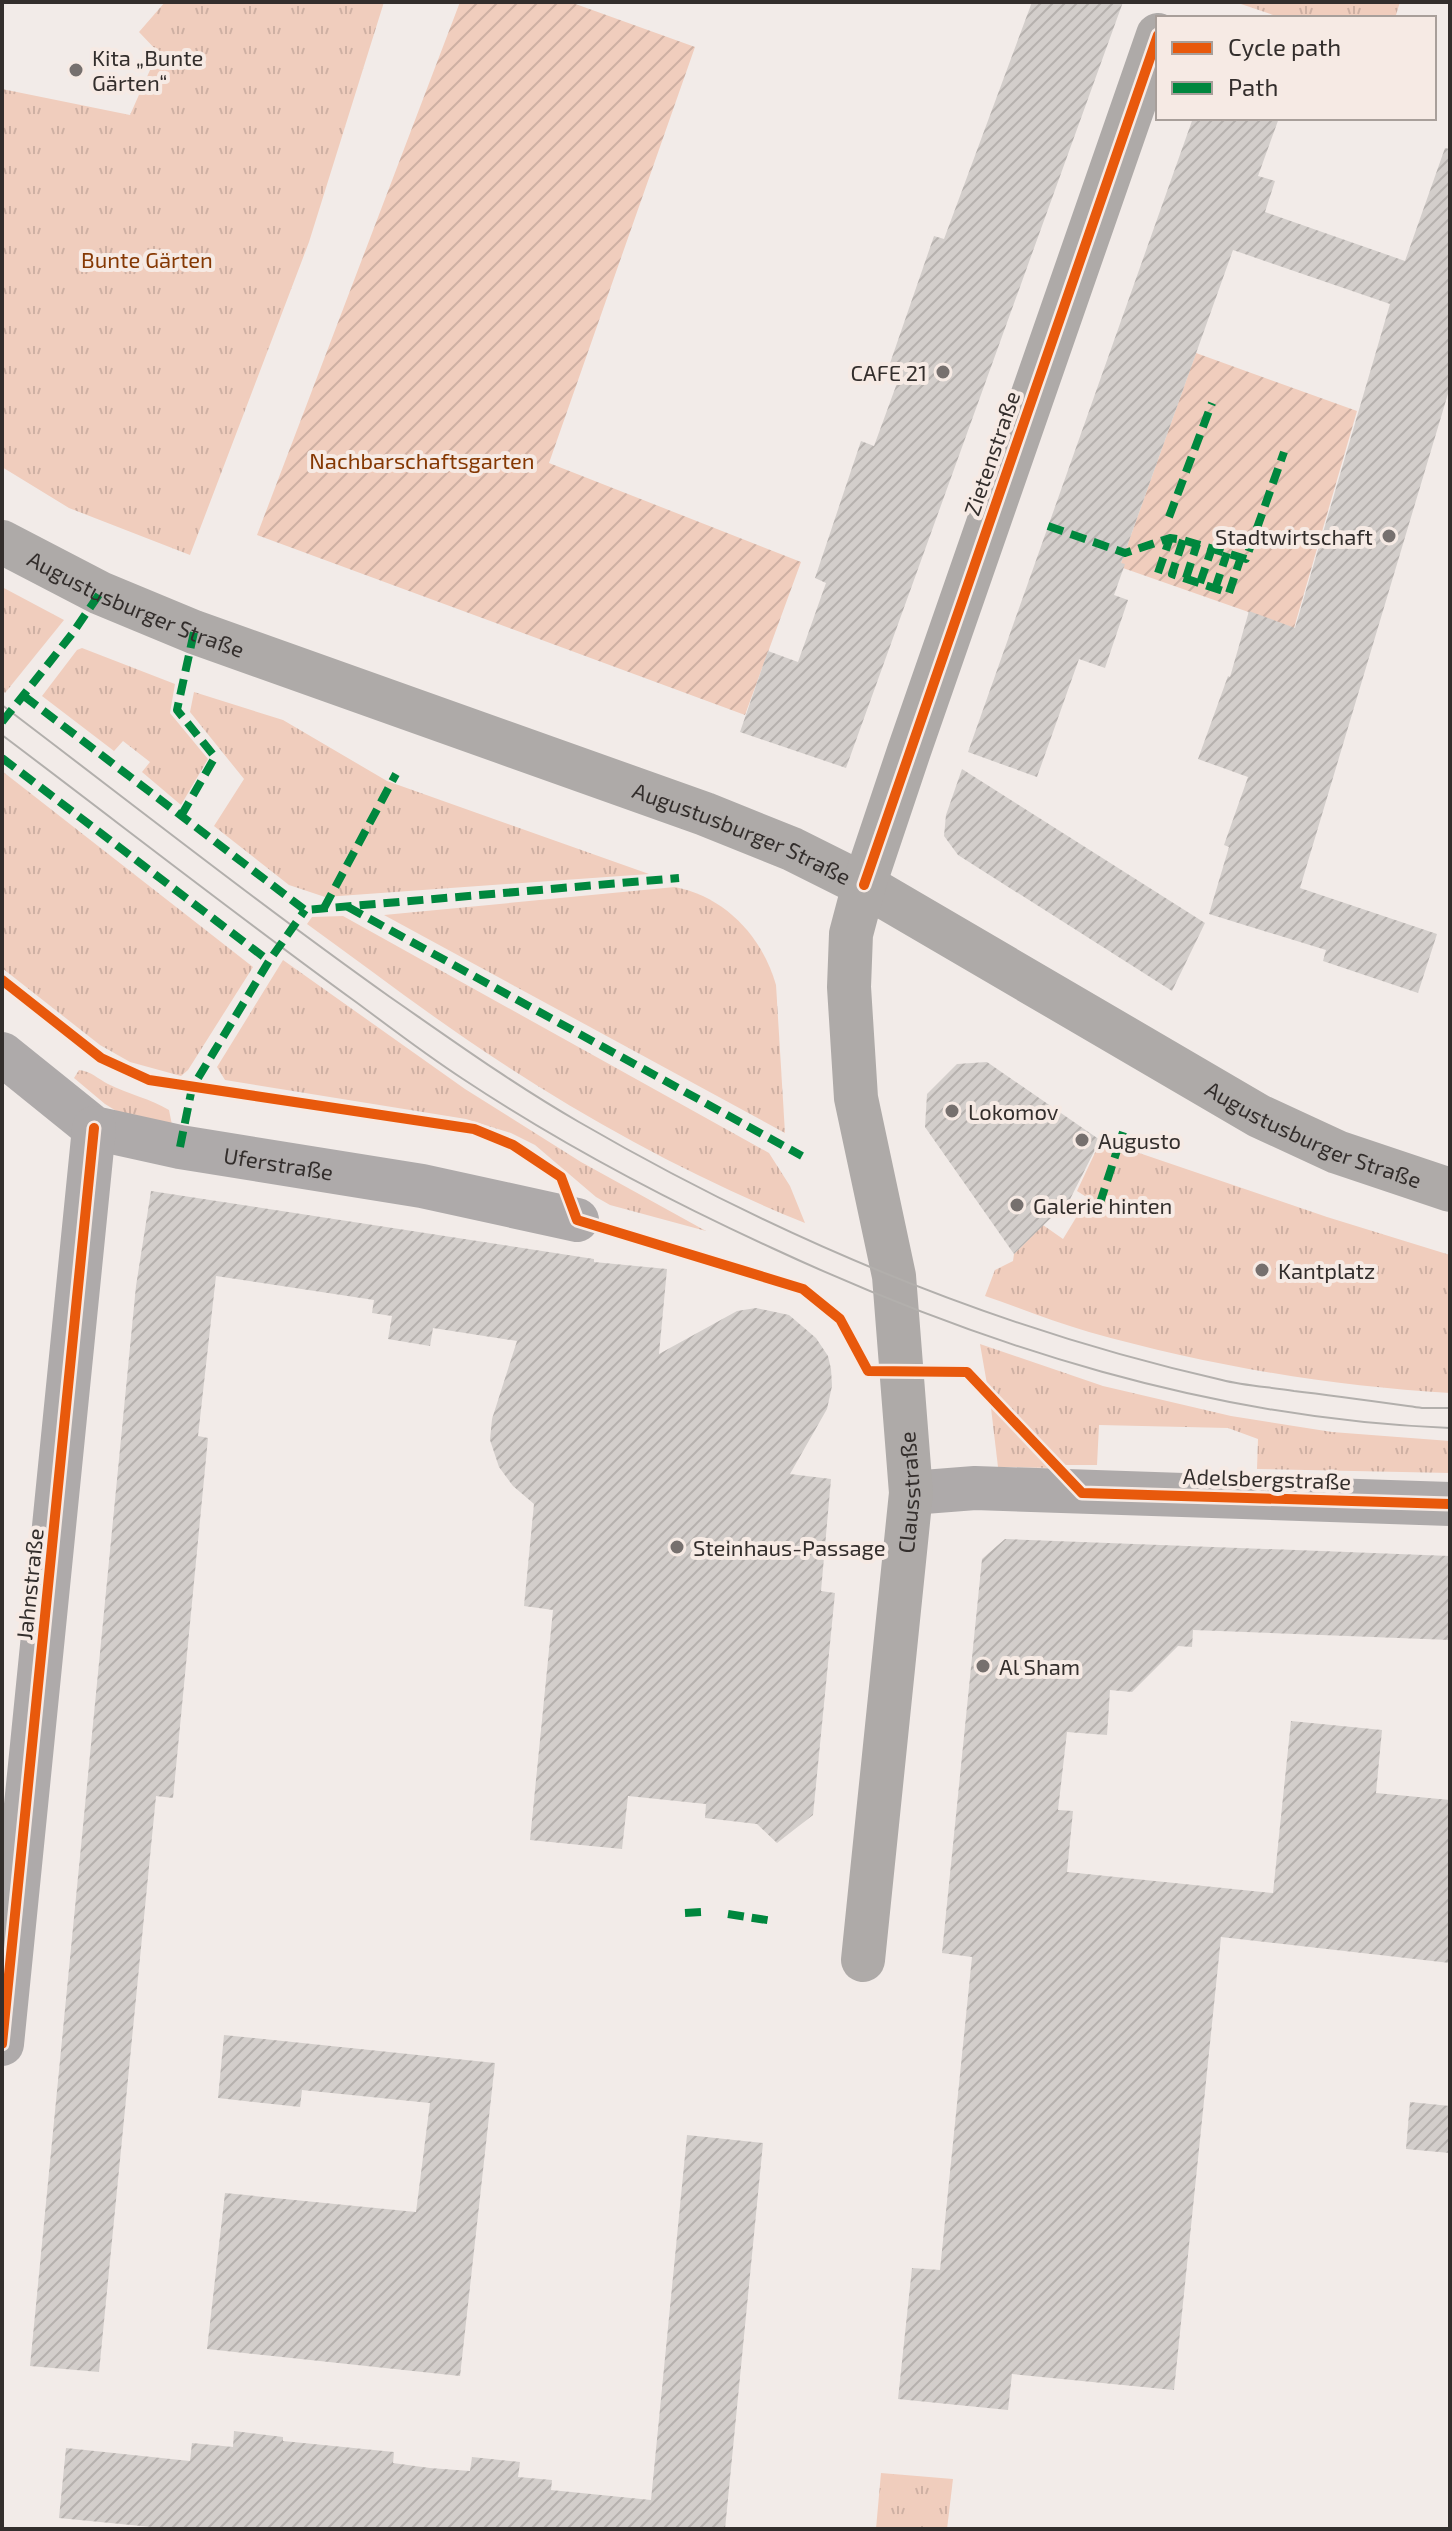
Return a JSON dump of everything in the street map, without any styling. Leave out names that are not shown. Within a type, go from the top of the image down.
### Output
[{"type":"main road","name":"Zietenstraße","points":[[864,885],[1156,41]]},
{"type":"main road","name":"Augustusburger Straße","points":[[2,542],[100,593],[194,632],[705,814],[792,849],[864,885],[1259,1116],[1337,1152],[1450,1190]]},
{"type":"main road","name":"Clausstraße","points":[[863,1960],[911,1493],[894,1276],[856,1098],[849,987],[851,934],[864,885]]},
{"type":"street","name":"Uferstraße","points":[[2,1054],[94,1128],[180,1147],[422,1186],[577,1220]]},
{"type":"street","name":"Jahnstraße","points":[[2,2044],[94,1128]]},
{"type":"street","name":"Adelsbergstraße","points":[[911,1493],[975,1488],[1450,1504]]},
{"type":"green space","name":"Bunte Gärten","points":[[165,2],[384,2],[309,242],[190,555],[69,508],[2,467],[2,89],[130,115],[158,52],[139,32]]},
{"type":"green space","name":"Nachbarschaftsgarten","points":[[460,2],[570,2],[695,47],[549,463],[801,562],[745,715],[257,535]]},
{"type":"green space","points":[[1235,2],[1400,2],[1396,16],[1276,16]]},
{"type":"green space","points":[[1196,353],[1357,411],[1294,628],[1123,568],[1121,563]]},
{"type":"green space","points":[[2,587],[64,620],[5,693],[2,690]]},
{"type":"green space","points":[[82,648],[175,684],[170,713],[208,759],[181,805],[142,772],[150,762],[123,741],[114,751],[42,696],[77,650]]},
{"type":"green space","points":[[194,692],[283,720],[387,781],[649,874],[325,897],[289,885],[214,826],[244,779],[190,712]]},
{"type":"green space","points":[[2,771],[253,967],[188,1070],[181,1076],[130,1062],[100,1045],[2,968]]},
{"type":"green space","points":[[675,887],[693,892],[725,909],[751,935],[770,967],[776,985],[785,1133],[384,915]]},
{"type":"green space","points":[[343,916],[769,1153],[790,1186],[805,1223],[673,1163],[588,1116],[506,1066],[307,924],[312,917]]},
{"type":"green space","points":[[283,960],[465,1089],[581,1162],[706,1231],[610,1205],[596,1197],[535,1145],[511,1133],[466,1119],[225,1080],[217,1067]]},
{"type":"green space","points":[[79,1070],[169,1110],[173,1130],[131,1120],[105,1104],[74,1078]]},
{"type":"green space","points":[[1101,1140],[1327,1217],[1450,1255],[1450,1393],[1359,1385],[1223,1364],[1089,1332],[985,1296],[995,1270],[1013,1261],[1014,1254],[1043,1225],[1063,1239],[1088,1198],[1077,1191]]},
{"type":"green space","points":[[980,1344],[1103,1386],[1231,1416],[1332,1432],[1450,1441],[1450,1473],[1257,1469],[1258,1439],[1228,1428],[1099,1425],[1097,1465],[1063,1465],[988,1390]]},
{"type":"green space","points":[[991,1408],[1052,1468],[998,1467]]},
{"type":"green space","points":[[881,2473],[953,2479],[947,2529],[876,2529]]},
{"type":"building","points":[[1032,2],[1123,2],[846,768],[740,732],[768,651],[798,662],[826,583],[815,578],[861,441],[874,446],[900,375],[888,369],[934,236],[944,239]]},
{"type":"building","points":[[1192,120],[1278,120],[1258,176],[1275,181],[1265,212],[1405,261],[1445,148],[1450,149],[1450,387],[1300,888],[1437,934],[1418,993],[1323,961],[1326,950],[1209,914],[1229,847],[1224,845],[1248,777],[1198,759],[1230,677],[1249,611],[1295,628],[1390,304],[1233,250],[1121,563],[1125,564],[1114,595],[1128,600],[1105,668],[1079,659],[1037,777],[968,752]]},
{"type":"building","points":[[962,769],[1205,923],[1172,991],[958,855],[944,836],[946,815]]},
{"type":"building","points":[[987,1062],[1100,1140],[1062,1215],[1058,1211],[1014,1254],[925,1127],[927,1094],[957,1064]]},
{"type":"building","points":[[151,1191],[594,1259],[594,1262],[667,1269],[659,1354],[737,1311],[756,1308],[789,1315],[816,1338],[828,1356],[831,1369],[832,1386],[827,1409],[790,1474],[831,1479],[821,1591],[835,1593],[813,1815],[777,1843],[757,1824],[705,1818],[706,1804],[628,1796],[622,1849],[530,1840],[553,1610],[524,1606],[534,1504],[513,1486],[499,1467],[490,1440],[492,1419],[517,1341],[433,1328],[430,1346],[388,1339],[392,1316],[372,1313],[374,1300],[216,1276],[198,1436],[208,1438],[173,1798],[156,1796],[99,2372],[30,2366],[136,1286]]},
{"type":"building","points":[[1005,1539],[1450,1556],[1450,1640],[1193,1630],[1192,1647],[1178,1646],[1132,1692],[1110,1690],[1107,1735],[1067,1732],[1058,1810],[1073,1811],[1067,1872],[1273,1893],[1291,1721],[1382,1730],[1376,1793],[1450,1800],[1450,1963],[1221,1937],[1174,2390],[1012,2374],[1008,2410],[898,2399],[912,2268],[940,2270],[972,1957],[942,1953],[982,1559]]},
{"type":"building","points":[[224,2035],[495,2063],[460,2376],[207,2349],[225,2193],[416,2212],[430,2103],[302,2090],[300,2107],[218,2098]]},
{"type":"building","points":[[1410,2102],[1450,2106],[1450,2153],[1406,2149]]},
{"type":"building","points":[[687,2135],[763,2143],[725,2529],[172,2529],[59,2518],[66,2448],[190,2461],[192,2443],[233,2447],[234,2431],[283,2437],[283,2441],[394,2452],[393,2463],[430,2468],[470,2471],[472,2457],[520,2462],[518,2477],[552,2480],[551,2490],[651,2500]]},
{"type":"tram line","points":[[2,705],[292,926],[460,1045],[579,1122],[732,1204],[811,1241],[972,1307],[1138,1359],[1240,1384],[1422,1408],[1450,1408]]},
{"type":"tram line","points":[[2,735],[449,1070],[576,1148],[732,1229],[934,1317],[1102,1372],[1274,1410],[1362,1422],[1450,1428]]},
{"type":"marked path","points":[[1169,517],[1212,403]]},
{"type":"marked path","points":[[1048,526],[1125,553],[1170,538],[1246,559],[1284,452]]},
{"type":"marked path","points":[[1158,573],[1170,538]]},
{"type":"marked path","points":[[1183,540],[1172,574],[1229,593],[1241,557]]},
{"type":"marked path","points":[[1186,578],[1197,544]]},
{"type":"marked path","points":[[1200,583],[1212,548]]},
{"type":"marked path","points":[[1215,589],[1227,553]]},
{"type":"marked path","points":[[2,722],[72,634],[100,593]]},
{"type":"marked path","points":[[181,816],[215,757],[177,710],[194,632]]},
{"type":"marked path","points":[[24,696],[305,910],[679,878]]},
{"type":"marked path","points":[[2,758],[269,961]]},
{"type":"marked path","points":[[324,908],[396,774]]},
{"type":"marked path","points":[[348,907],[802,1156]]},
{"type":"marked path","points":[[180,1147],[192,1088],[269,961],[305,910]]},
{"type":"marked path","points":[[1083,1206],[1097,1212],[1123,1132]]},
{"type":"marked path","points":[[685,1913],[703,1912]]},
{"type":"marked path","points":[[728,1914],[773,1921]]},
{"type":"cycle path","points":[[864,885],[1156,41]]},
{"type":"cycle path","points":[[2,980],[101,1058],[149,1080],[474,1129],[513,1145],[561,1177],[577,1220],[803,1289],[840,1319],[868,1371],[967,1372],[1082,1493],[1450,1504]]},
{"type":"cycle path","points":[[2,2044],[94,1128]]},
{"type":"place","name":"Kita „Bunte Gärten“","points":[[76,70]]},
{"type":"place","name":"CAFE 21","points":[[943,372]]},
{"type":"place","name":"Stadtwirtschaft","points":[[1389,536]]},
{"type":"place","name":"Lokomov","points":[[952,1111]]},
{"type":"place","name":"Augusto","points":[[1082,1140]]},
{"type":"place","name":"Galerie hinten","points":[[1017,1205]]},
{"type":"place","name":"Kantplatz","points":[[1262,1270]]},
{"type":"place","name":"Steinhaus-Passage","points":[[677,1547]]},
{"type":"place","name":"Al Sham","points":[[983,1666]]}]
